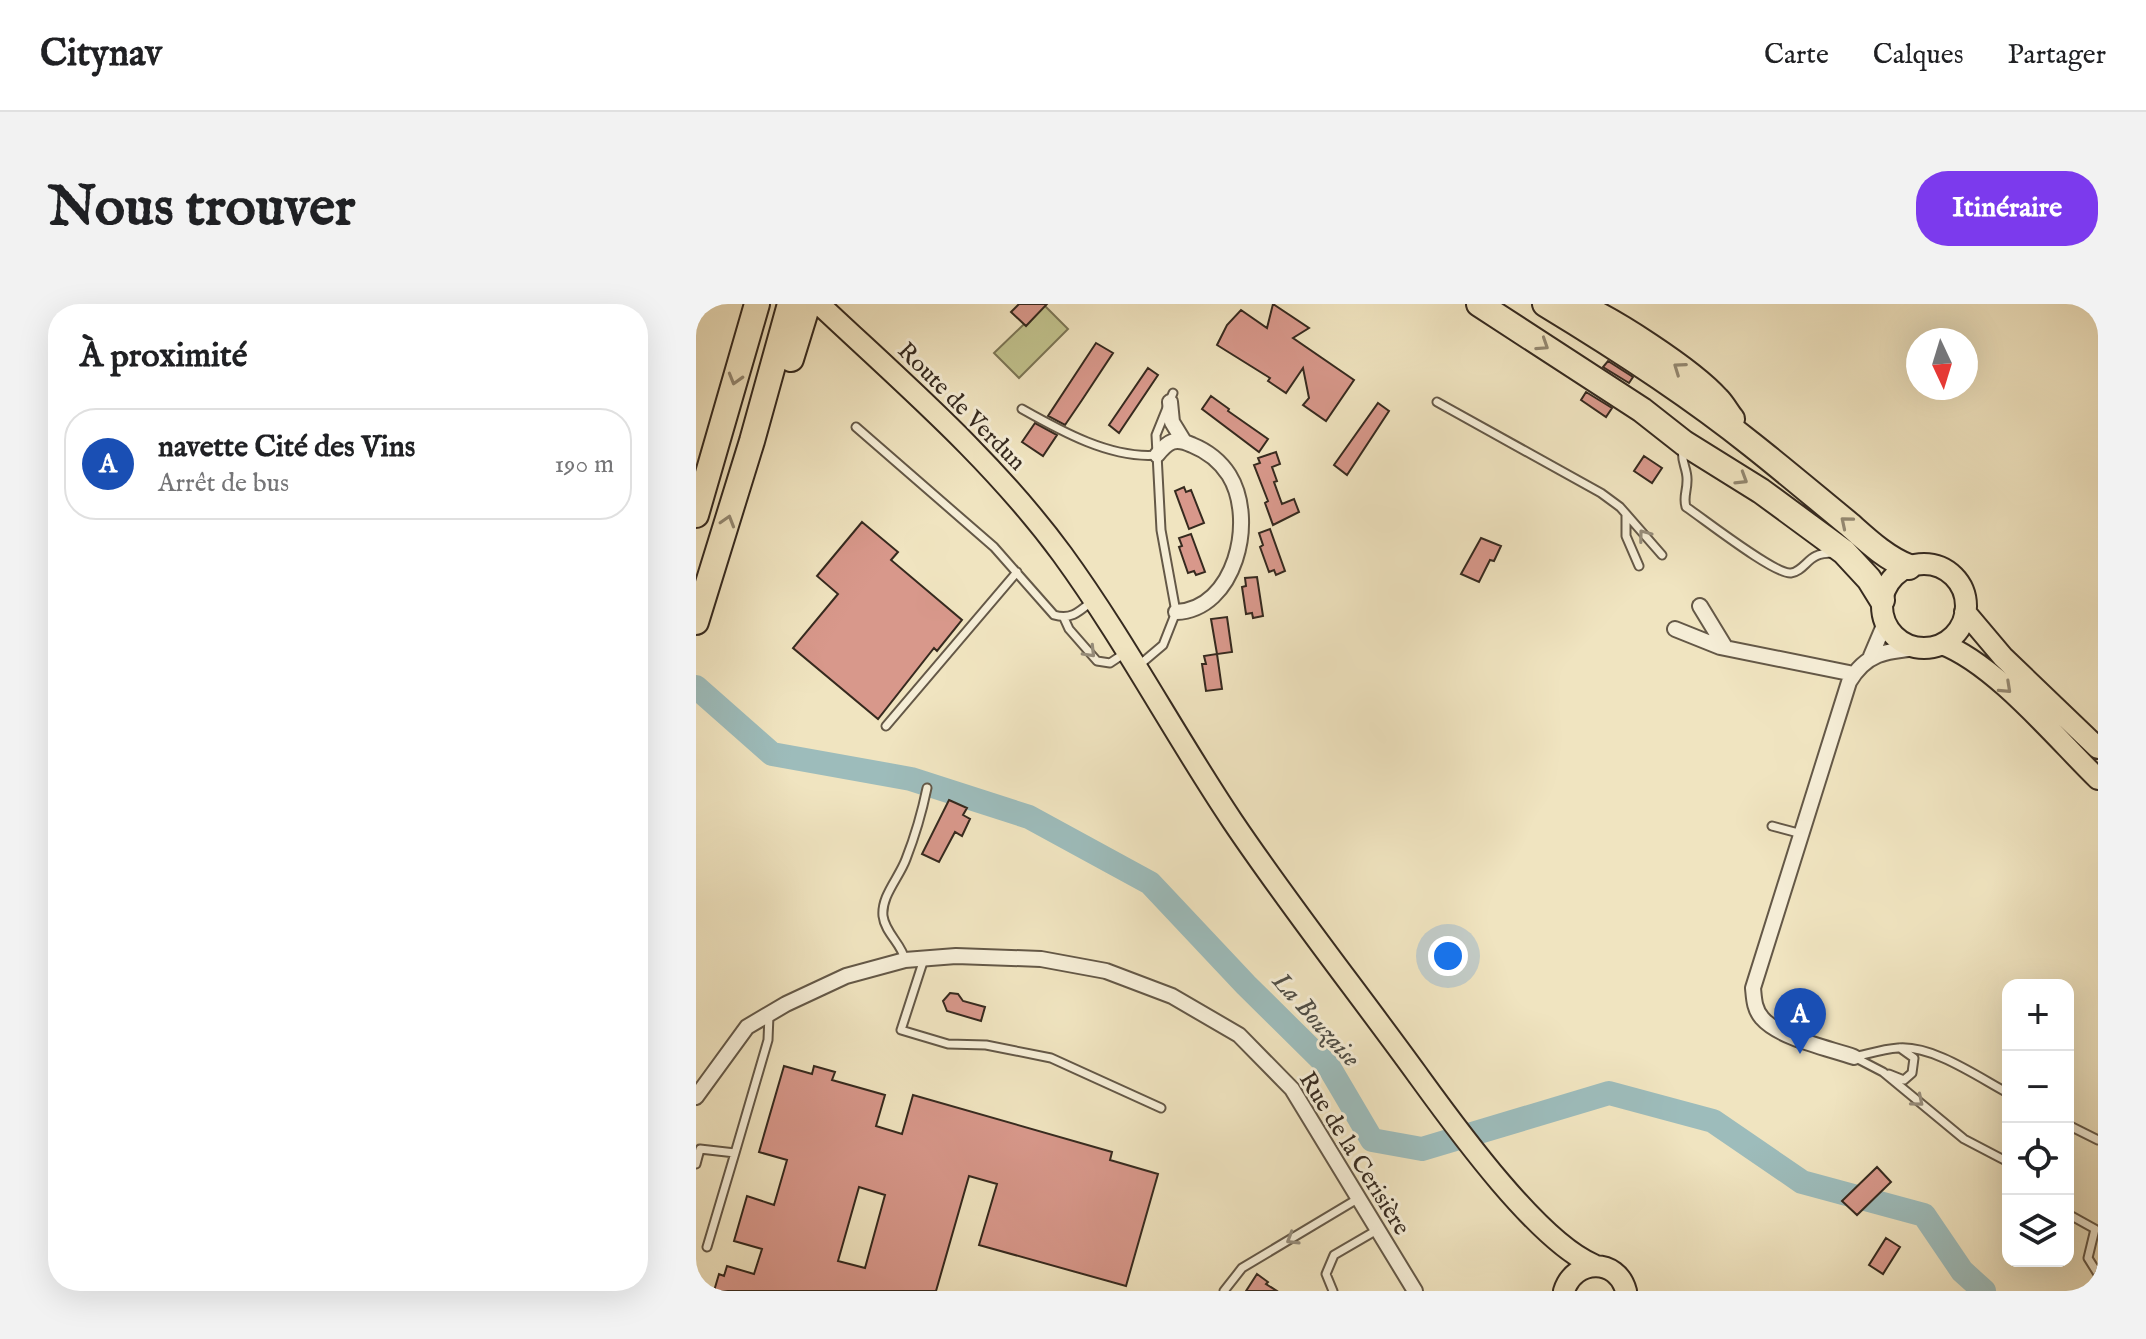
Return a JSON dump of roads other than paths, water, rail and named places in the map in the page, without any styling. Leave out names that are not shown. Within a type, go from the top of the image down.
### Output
[{"type":"highway","points":[[696,515],[757,304]]},
{"type":"highway","points":[[696,622],[790,304]]},
{"type":"highway","points":[[752,441],[778,398],[808,304]]},
{"type":"highway","points":[[1479,304],[1631,402],[1684,443],[1761,491],[1844,552],[1869,579],[1884,612]]},
{"type":"highway","points":[[1545,304],[1629,356],[1752,444],[1864,538],[1893,560],[1909,567]]},
{"type":"highway","points":[[1575,304],[1595,312],[1701,384],[1717,398],[1752,444]]},
{"type":"main road","name":"Route de Verdun","points":[[819,304],[953,428],[1020,500],[1061,552],[1233,823],[1452,1122],[1540,1224]]},
{"type":"main road","points":[[1930,565],[1950,573],[1963,591],[1965,612],[1958,631],[1942,644],[1917,648],[1893,635],[1884,612],[1884,591],[1894,576],[1909,567],[1930,565]]},
{"type":"main road","points":[[1965,612],[2003,657],[2098,748]]},
{"type":"main road","points":[[1942,644],[1966,655],[1997,679],[2098,779]]},
{"type":"main road","points":[[1540,1224],[1569,1251],[1594,1265],[1613,1270],[1621,1277],[1626,1291]]},
{"type":"main road","points":[[1540,1224],[1563,1273],[1564,1290]]},
{"type":"main road","points":[[1564,1290],[1575,1272],[1594,1265]]},
{"type":"street","points":[[1171,397],[1172,422],[1183,440]]},
{"type":"street","points":[[1157,455],[1169,441],[1183,440],[1205,450],[1231,477],[1240,509],[1240,533],[1229,574],[1220,590],[1199,608],[1176,612]]},
{"type":"street","points":[[1700,606],[1725,647]]},
{"type":"street","points":[[1854,1057],[1776,1030],[1760,1017],[1753,988],[1854,674],[1871,656],[1884,612]]},
{"type":"street","points":[[1675,629],[1720,647],[1854,674]]},
{"type":"street","points":[[1871,656],[1917,648]]},
{"type":"street","name":"Rue de la Cerisière","points":[[696,1097],[747,1027],[846,976],[905,960],[956,956],[1041,959],[1106,971],[1172,996],[1239,1035],[1292,1089],[1415,1291]]},
{"type":"lane","points":[[1064,618],[1069,629],[1097,661],[1131,660],[1163,645],[1176,612],[1161,530],[1157,428],[1171,397]]},
{"type":"lane","points":[[1437,402],[1601,493],[1620,507],[1662,555]]},
{"type":"lane","points":[[1022,409],[1084,440],[1131,455],[1157,455]]},
{"type":"lane","points":[[856,427],[994,547],[1054,615],[1064,618],[1075,615],[1093,600]]},
{"type":"lane","points":[[1684,443],[1681,458],[1688,480],[1684,498],[1686,507],[1763,561],[1783,573],[1790,573],[1797,572],[1817,555],[1844,552]]},
{"type":"lane","points":[[1626,515],[1626,536],[1639,566]]},
{"type":"lane","points":[[886,726],[1017,572]]},
{"type":"lane","points":[[905,960],[904,953],[884,921],[883,910],[885,899],[900,875],[912,844],[927,788]]},
{"type":"lane","points":[[1772,826],[1802,834]]},
{"type":"lane","points":[[924,959],[901,1030],[948,1044],[986,1045],[1051,1058],[1161,1108]]},
{"type":"lane","points":[[707,1247],[768,1040],[769,1014]]},
{"type":"lane","points":[[1854,1057],[1904,1080],[1912,1073],[1914,1058],[1899,1048]]},
{"type":"lane","points":[[1854,1057],[1899,1048],[1918,1049],[1936,1055],[2002,1090]]},
{"type":"lane","points":[[1883,1072],[1964,1139],[2002,1159]]},
{"type":"lane","points":[[2074,1128],[2098,1140]]},
{"type":"lane","points":[[696,1164],[700,1149],[735,1153]]},
{"type":"lane","points":[[1224,1291],[1242,1268],[1359,1198]]},
{"type":"lane","points":[[2074,1217],[2095,1229],[2088,1258],[2098,1274]]},
{"type":"lane","points":[[1333,1291],[1326,1274],[1334,1255],[1378,1230]]},
{"type":"waterway","name":"La Bouzaise","points":[[696,687],[772,754],[911,779],[1029,817],[1150,883],[1329,1067],[1372,1140],[1422,1149],[1609,1093],[1713,1121],[1802,1182],[1924,1215],[1962,1271],[1984,1291]]},
{"type":"place","name":"navette Cité des Vins","points":[[1800,1054]]}]
